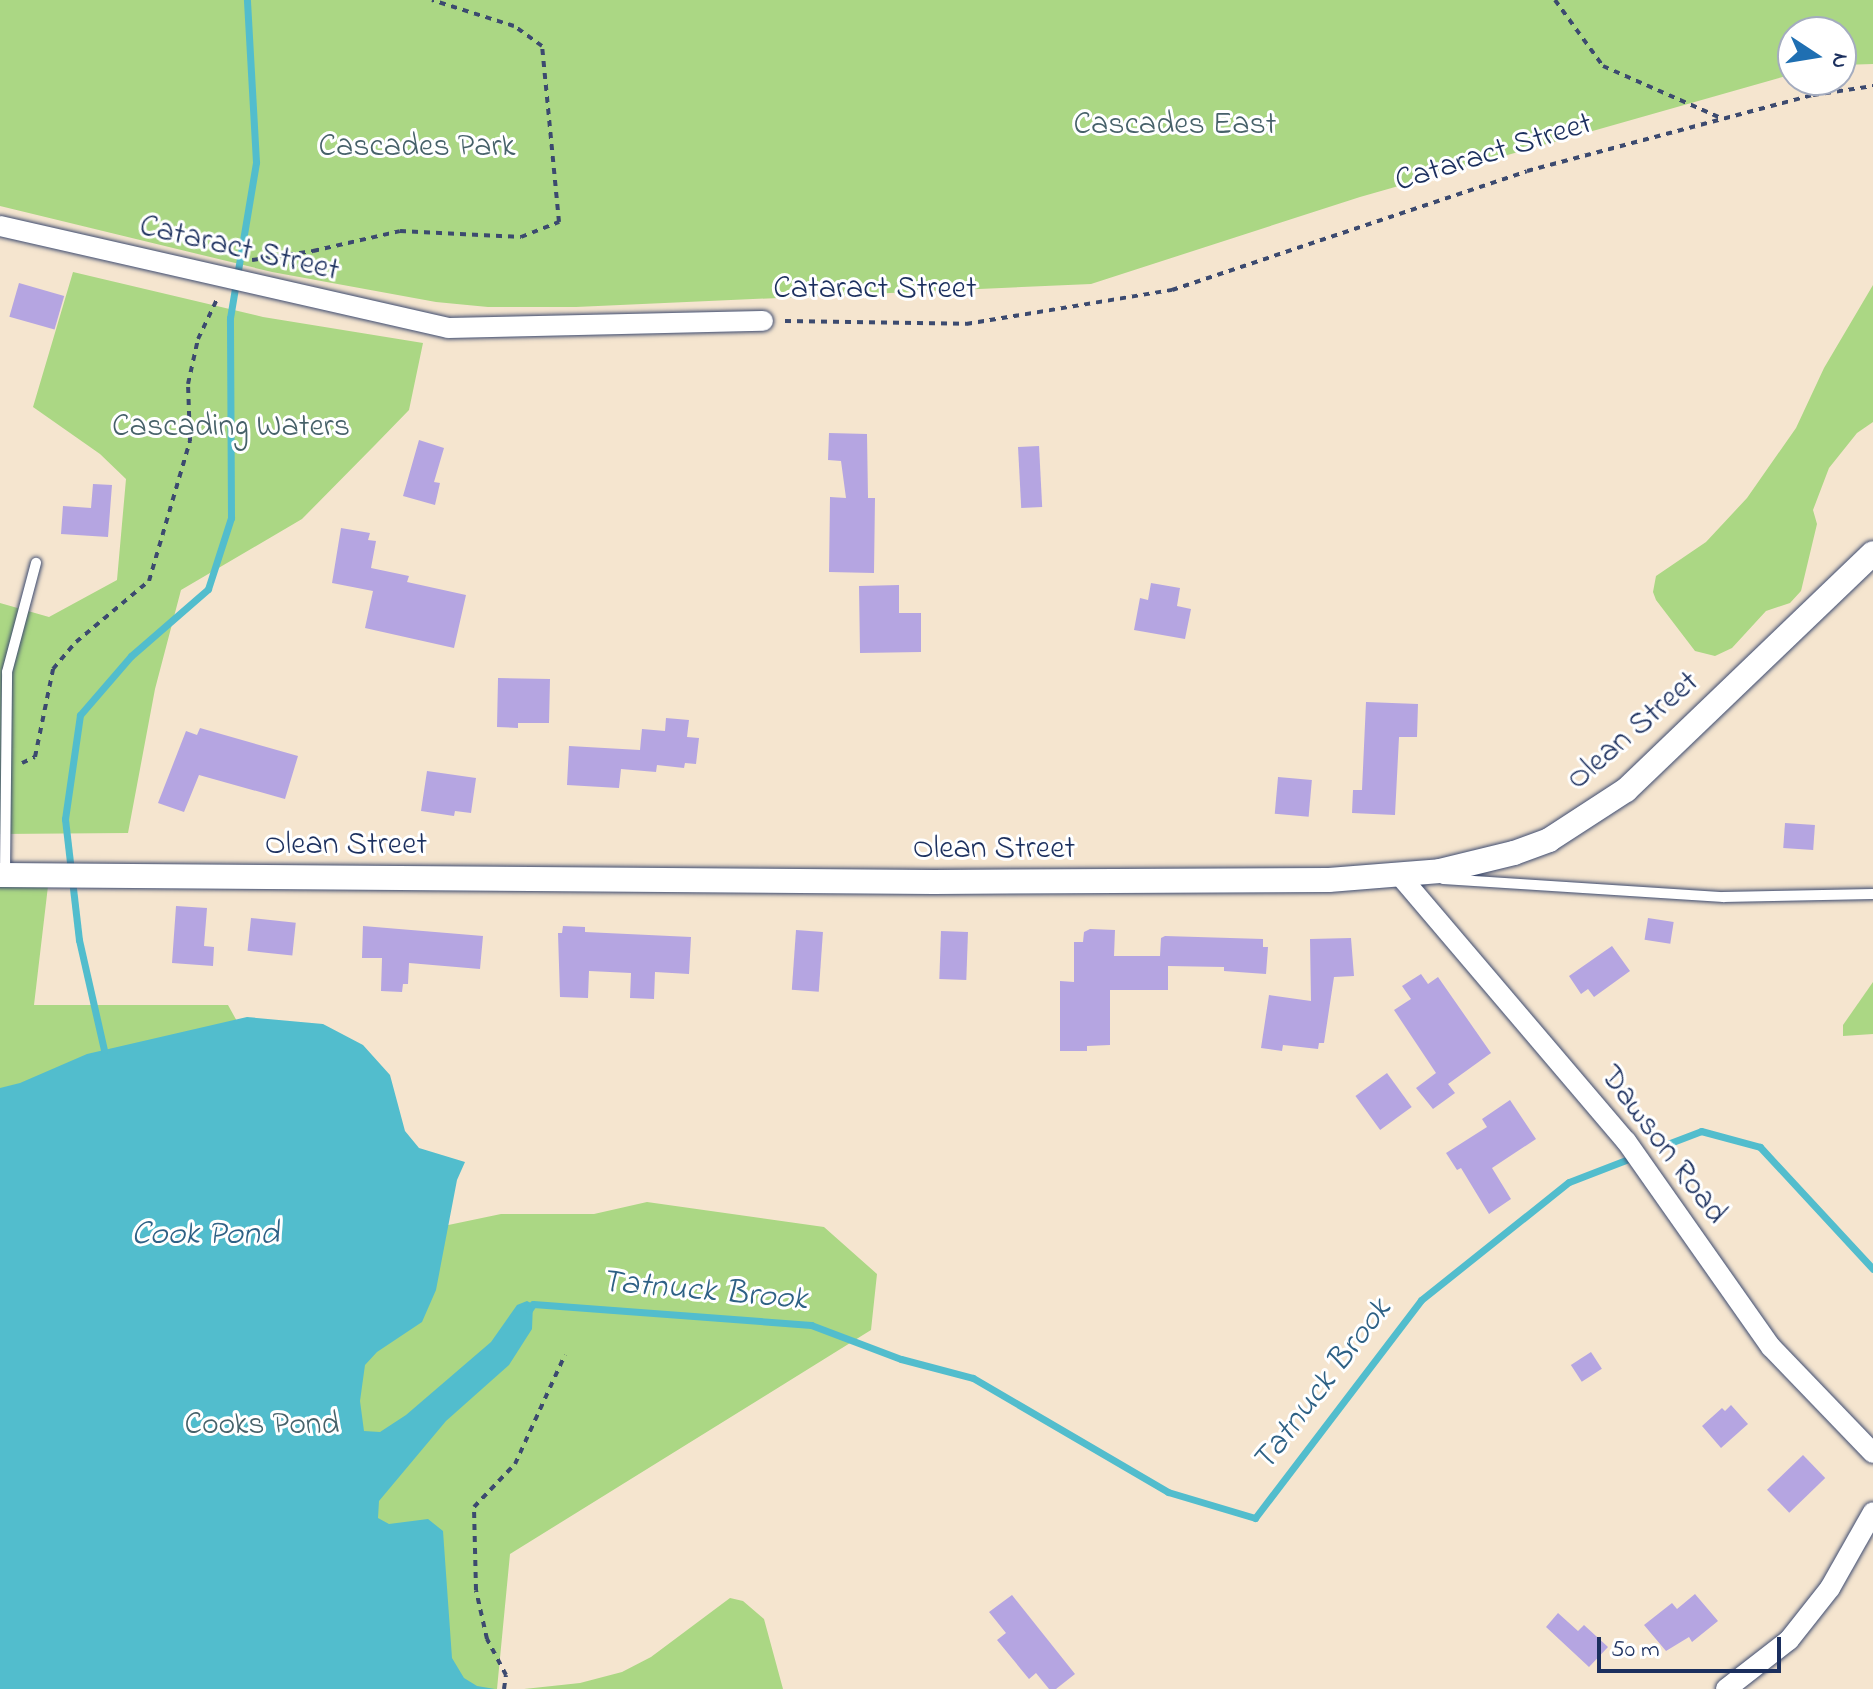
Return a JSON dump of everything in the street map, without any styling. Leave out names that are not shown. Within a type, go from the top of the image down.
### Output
[{"type":"street","name":"Cataract Street","points":[[0,226],[448,328],[763,321]]},
{"type":"street","name":"Olean Street","points":[[2,875],[921,882],[1401,877],[1514,853],[1549,840],[1590,815],[1626,790],[1873,553]]},
{"type":"street","name":"Dawson Road","points":[[1401,877],[1626,1141],[1771,1347],[1873,1453]]},
{"type":"street","points":[[1726,1689],[1789,1640],[1830,1588],[1873,1512]]},
{"type":"lane","points":[[2,875],[7,672],[36,563]]},
{"type":"lane","points":[[1401,877],[1723,897],[1873,894]]},
{"type":"path","points":[[6,771],[35,757],[53,669],[76,642],[149,581],[190,441],[188,384],[198,339],[229,278],[233,262],[313,251],[400,231],[521,237],[559,222],[542,46],[514,26],[432,0]]},
{"type":"path","points":[[1555,0],[1603,66],[1723,119]]},
{"type":"path","name":"Cataract Street","points":[[763,321],[966,324],[1172,290],[1527,171],[1813,95],[1873,86]]},
{"type":"path","points":[[504,1689],[506,1675],[487,1639],[476,1590],[474,1507],[515,1464],[565,1355]]},
{"type":"green space","points":[[0,0],[1873,0],[1873,64],[1857,64],[1857,16],[1777,16],[1777,79],[1360,197],[1091,284],[576,307],[488,307],[436,302],[272,272],[0,206]]},
{"type":"green space","name":"Cascading Waters","points":[[73,272],[263,317],[423,343],[409,410],[375,445],[302,519],[181,590],[155,689],[128,833],[0,834],[0,603],[49,617],[117,580],[126,479],[100,454],[33,407]]},
{"type":"green space","points":[[1873,285],[1873,422],[1857,433],[1829,468],[1813,510],[1817,524],[1801,591],[1790,603],[1766,611],[1732,648],[1715,656],[1695,651],[1656,600],[1653,592],[1656,576],[1706,542],[1747,498],[1796,428],[1824,368]]},
{"type":"green space","name":"Cook Pond","points":[[48,886],[34,1005],[228,1005],[297,1130],[434,1228],[501,1214],[594,1214],[647,1202],[824,1227],[877,1274],[871,1330],[510,1554],[497,1689],[0,1689],[0,887]]},
{"type":"green space","points":[[1873,982],[1873,1034],[1843,1036],[1843,1025]]},
{"type":"green space","points":[[730,1598],[743,1601],[764,1619],[783,1689],[524,1689],[580,1683],[622,1672],[651,1657]]},
{"type":"water","name":"Cook Pond","points":[[247,1017],[323,1024],[363,1045],[390,1075],[405,1131],[419,1148],[465,1162],[457,1180],[436,1290],[422,1322],[377,1352],[365,1365],[360,1401],[364,1431],[380,1432],[406,1415],[491,1342],[517,1305],[527,1301],[533,1304],[532,1329],[509,1365],[446,1421],[379,1501],[378,1518],[389,1524],[428,1519],[443,1531],[452,1658],[464,1678],[477,1686],[495,1689],[0,1689],[0,1088],[20,1083],[87,1054]]},
{"type":"building","points":[[19,283],[64,296],[55,330],[9,317]]},
{"type":"building","points":[[829,433],[867,434],[868,498],[875,498],[874,573],[829,572],[830,497],[846,498],[841,461],[828,460]]},
{"type":"building","points":[[419,440],[444,448],[434,482],[440,483],[435,505],[403,496]]},
{"type":"building","points":[[1039,446],[1042,507],[1021,508],[1018,447]]},
{"type":"building","points":[[93,484],[112,485],[108,537],[61,534],[63,506],[91,508]]},
{"type":"building","points":[[341,528],[370,533],[368,540],[376,541],[371,568],[409,576],[407,582],[466,595],[454,648],[365,628],[373,591],[332,583]]},
{"type":"building","points":[[1151,583],[1180,588],[1177,606],[1191,609],[1185,639],[1134,630],[1140,598],[1148,600]]},
{"type":"building","points":[[899,585],[899,613],[921,613],[921,652],[860,653],[859,586]]},
{"type":"building","points":[[498,678],[550,679],[549,723],[518,723],[518,728],[497,727]]},
{"type":"building","points":[[1366,702],[1418,704],[1417,737],[1399,737],[1395,815],[1352,813],[1353,790],[1362,790]]},
{"type":"building","points":[[666,718],[689,720],[687,737],[699,738],[696,764],[685,763],[684,768],[657,765],[656,772],[621,769],[619,788],[567,785],[569,746],[640,750],[642,729],[665,731]]},
{"type":"building","points":[[200,728],[298,756],[285,799],[199,775],[184,812],[158,803],[186,731],[197,735]]},
{"type":"building","points":[[427,771],[476,778],[471,813],[455,811],[454,816],[421,811]]},
{"type":"building","points":[[1278,777],[1312,780],[1309,817],[1275,814]]},
{"type":"building","points":[[1785,823],[1815,825],[1813,850],[1783,848]]},
{"type":"building","points":[[176,906],[207,908],[204,946],[214,947],[213,966],[172,963]]},
{"type":"building","points":[[251,918],[296,923],[292,956],[248,951]]},
{"type":"building","points":[[1648,918],[1674,922],[1670,944],[1645,940]]},
{"type":"building","points":[[363,926],[483,936],[480,969],[409,963],[408,984],[403,984],[402,992],[381,991],[382,958],[362,958]]},
{"type":"building","points":[[563,926],[585,927],[585,932],[691,937],[689,974],[655,972],[654,999],[630,998],[631,973],[589,971],[588,998],[560,997],[558,933],[562,933]]},
{"type":"building","points":[[1090,929],[1115,930],[1114,956],[1160,956],[1161,938],[1165,936],[1263,939],[1263,947],[1268,947],[1266,974],[1224,971],[1224,967],[1168,966],[1168,990],[1110,990],[1110,1045],[1087,1046],[1087,1051],[1060,1051],[1060,981],[1074,982],[1074,942],[1083,942],[1084,932]]},
{"type":"building","points":[[796,930],[823,932],[819,992],[792,990]]},
{"type":"building","points":[[941,931],[968,932],[966,980],[939,979]]},
{"type":"building","points":[[1351,938],[1354,976],[1334,977],[1324,1043],[1319,1043],[1318,1049],[1283,1045],[1282,1051],[1261,1048],[1269,995],[1311,1001],[1310,939]]},
{"type":"building","points":[[1612,946],[1630,971],[1594,997],[1588,989],[1581,994],[1569,976]]},
{"type":"building","points":[[1421,974],[1428,984],[1438,977],[1491,1053],[1448,1084],[1455,1093],[1433,1109],[1416,1088],[1436,1073],[1394,1010],[1411,999],[1402,986]]},
{"type":"building","points":[[1387,1073],[1412,1107],[1380,1130],[1355,1096]]},
{"type":"building","points":[[1510,1100],[1536,1139],[1492,1168],[1511,1199],[1489,1214],[1461,1168],[1457,1170],[1446,1153],[1487,1127],[1482,1119]]},
{"type":"building","points":[[1591,1352],[1602,1369],[1582,1382],[1571,1365]]},
{"type":"building","points":[[1731,1405],[1748,1424],[1721,1448],[1702,1426],[1722,1408],[1725,1411]]},
{"type":"building","points":[[1803,1455],[1825,1478],[1789,1513],[1767,1490]]},
{"type":"building","points":[[1695,1594],[1718,1621],[1692,1642],[1689,1637],[1666,1651],[1644,1625],[1672,1603],[1677,1609]]},
{"type":"building","points":[[1012,1595],[1075,1674],[1056,1689],[1049,1689],[1036,1673],[1029,1679],[997,1640],[1006,1633],[989,1612]]},
{"type":"building","points":[[1558,1613],[1578,1631],[1584,1625],[1608,1647],[1589,1667],[1546,1627]]},
{"type":"waterway","points":[[104,1050],[79,940],[65,819],[80,715],[131,656],[208,589],[231,518],[230,318],[256,162],[247,0]]},
{"type":"waterway","name":"Tatnuck Brook","points":[[1670,1143],[1701,1131],[1760,1147],[1873,1269]]},
{"type":"waterway","name":"Tatnuck Brook","points":[[529,1310],[533,1304],[811,1325],[901,1359],[973,1378],[1168,1492],[1255,1518],[1421,1300],[1569,1182],[1626,1160]]},
{"type":"park label","name":"Cascades East","points":[[1175,126]]},
{"type":"park label","name":"Cascades Park","points":[[417,148]]},
{"type":"park label","name":"Cooks Pond","points":[[262,1426]]}]
